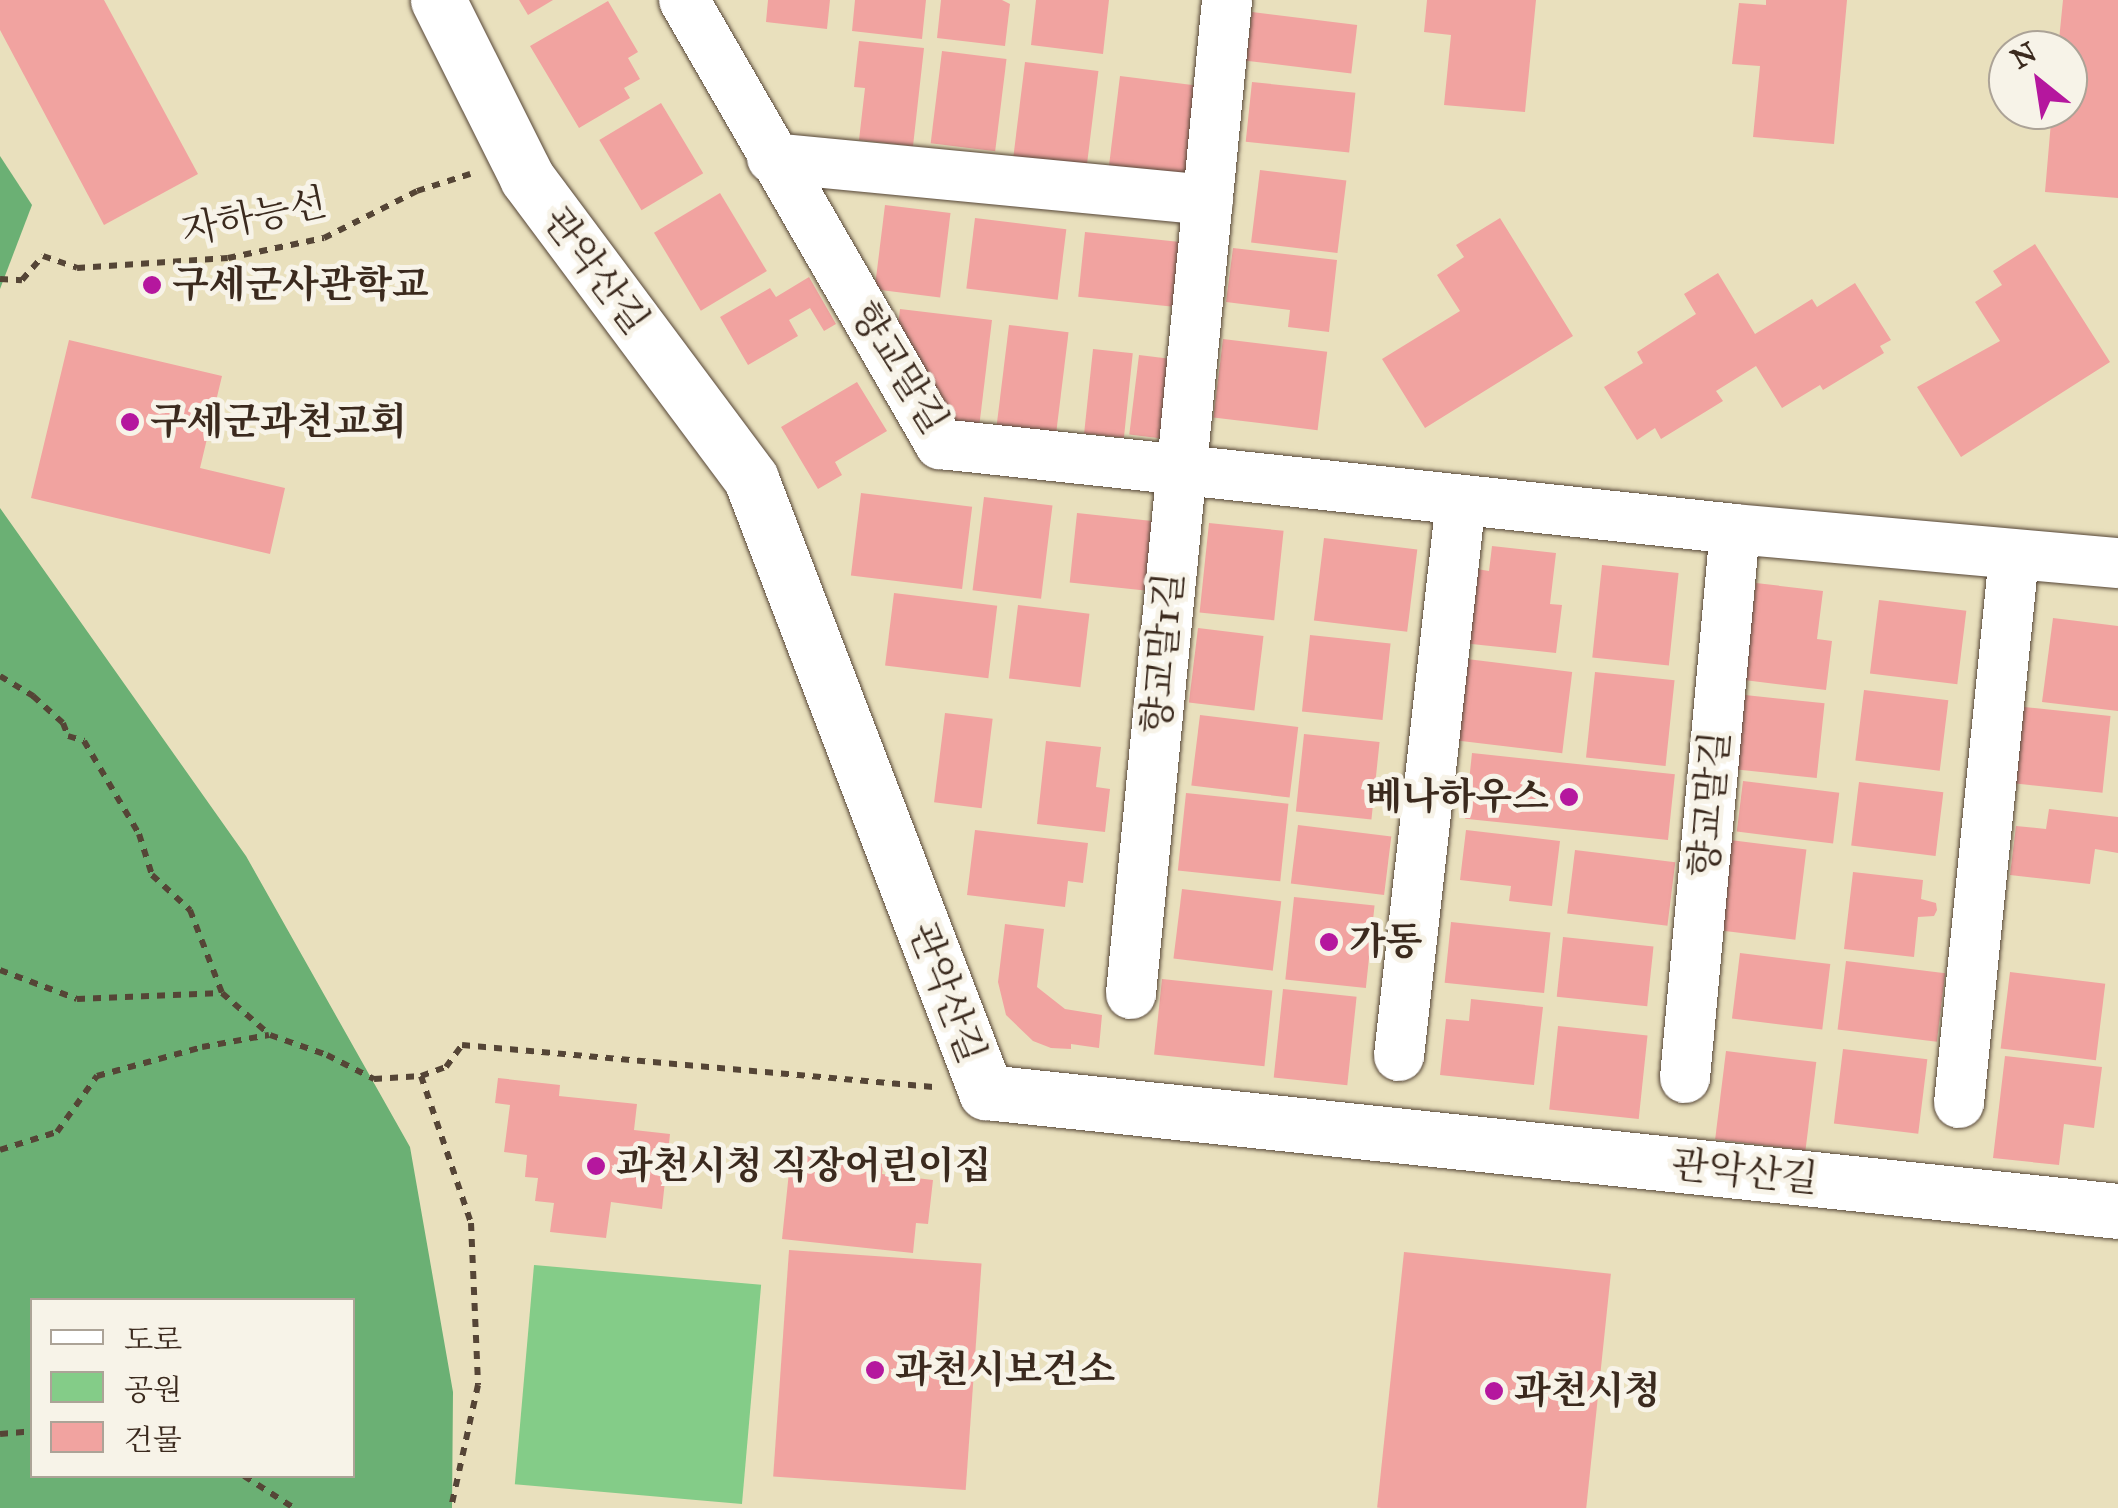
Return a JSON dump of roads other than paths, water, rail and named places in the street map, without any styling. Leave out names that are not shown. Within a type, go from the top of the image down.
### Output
[{"type":"street","name":"관악산길","points":[[438,0],[527,178],[751,479],[986,1092],[2118,1211]]},
{"type":"street","name":"향교말길","points":[[684,0],[940,444],[1735,529],[2118,563]]},
{"type":"street","name":"향교말1길","points":[[1131,994],[1227,0]]},
{"type":"street","points":[[772,158],[1208,200]]},
{"type":"street","points":[[1399,1056],[1461,500]]},
{"type":"street","name":"향교말길","points":[[1685,1078],[1735,529]]},
{"type":"street","points":[[1959,1103],[2014,556]]},
{"type":"place","name":"구세군사관학교","points":[[152,285]]},
{"type":"place","name":"구세군과천교회","points":[[130,422]]},
{"type":"place","name":"베나하우스","points":[[1569,797]]},
{"type":"place","name":"가동","points":[[1329,942]]},
{"type":"place","name":"과천시청 직장어린이집","points":[[596,1166]]},
{"type":"place","name":"과천시보건소","points":[[875,1370]]},
{"type":"place","name":"과천시청","points":[[1494,1391]]}]
